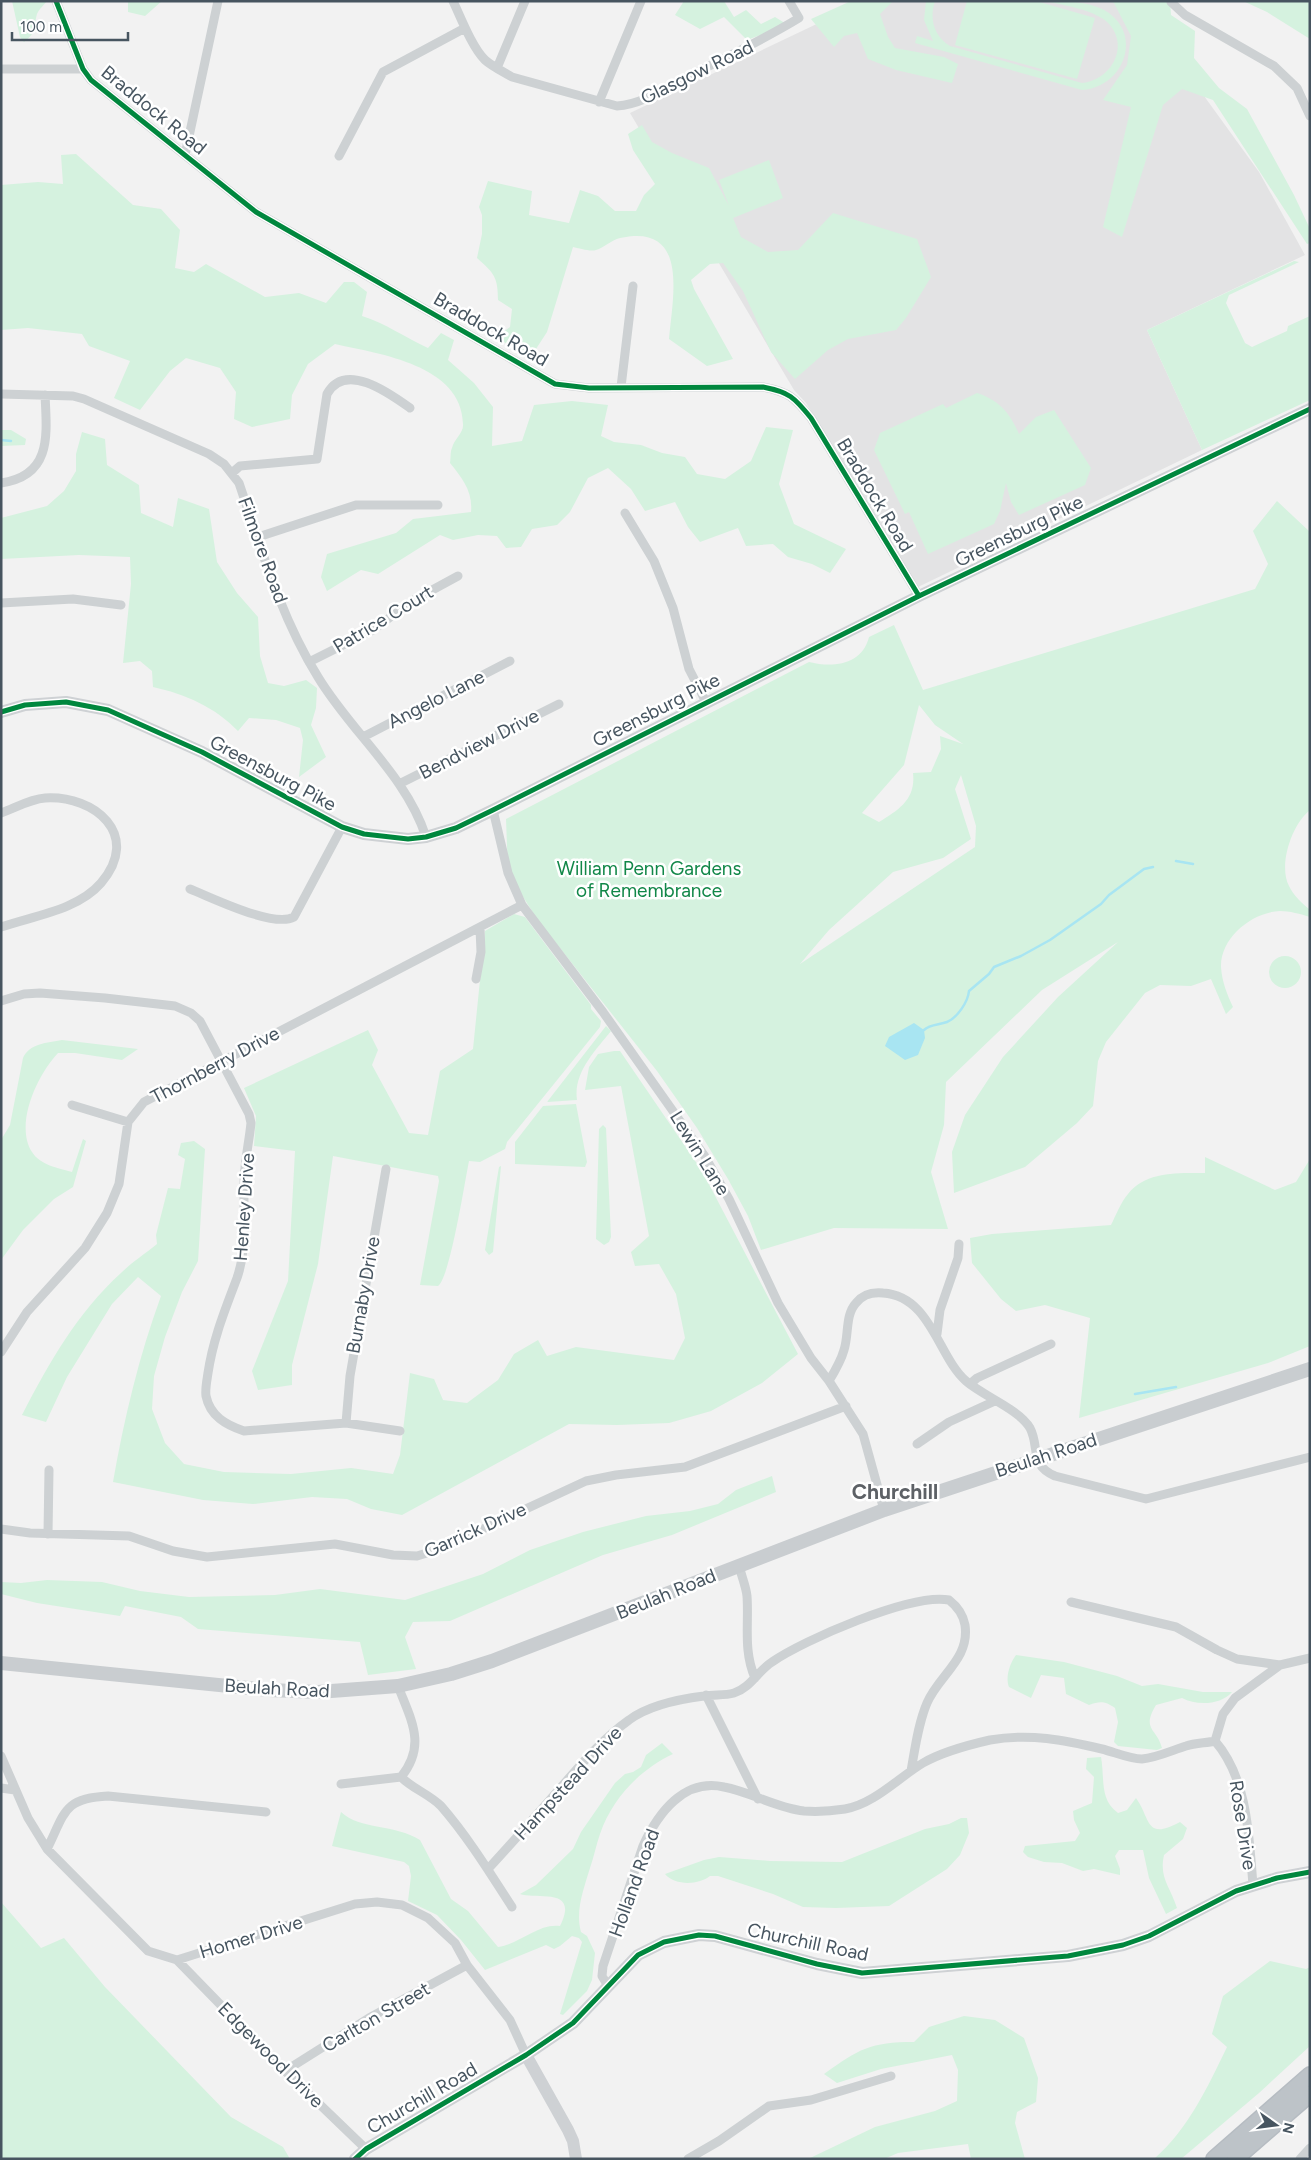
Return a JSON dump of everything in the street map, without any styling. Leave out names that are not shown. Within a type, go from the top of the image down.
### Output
[{"type":"highway","points":[[1214,2159],[1310,2075]]},
{"type":"highway","points":[[1235,2159],[1310,2094]]},
{"type":"highway","points":[[1204,2159],[1258,2121]]},
{"type":"main road","name":"Beulah Road","points":[[1,1663],[295,1692],[345,1692],[398,1686],[451,1674],[492,1661],[884,1510],[1036,1458],[1310,1369]]},
{"type":"street","name":"Braddock Road","points":[[56,1],[83,69],[91,80],[256,212],[555,384],[589,388],[763,387],[786,392],[797,401],[810,418],[919,596]]},
{"type":"street","points":[[185,155],[218,1]]},
{"type":"street","name":"Glasgow Road","points":[[453,1],[465,28],[485,60],[497,68],[512,77],[599,102],[625,106],[648,98],[767,37],[799,18],[789,1]]},
{"type":"street","points":[[497,68],[525,1]]},
{"type":"street","points":[[599,102],[641,1]]},
{"type":"street","points":[[1171,2],[1185,15],[1274,66],[1297,88],[1310,116]]},
{"type":"street","points":[[339,156],[383,72],[465,28]]},
{"type":"street","points":[[1,69],[83,69]]},
{"type":"street","points":[[621,387],[634,286]]},
{"type":"street","points":[[233,472],[240,466],[317,459],[327,394],[332,386],[342,381],[360,381],[382,390],[410,408]]},
{"type":"street","name":"Filmore Road","points":[[1,394],[73,396],[209,454],[233,472],[239,483],[288,617],[308,662],[331,698],[363,737],[414,806],[426,837]]},
{"type":"street","points":[[1,483],[27,476],[38,464],[45,443],[46,395]]},
{"type":"street","name":"Greensburg Pike","points":[[1,712],[25,705],[66,702],[108,710],[202,752],[342,827],[384,838],[426,837],[456,828],[919,596],[1310,409]]},
{"type":"street","points":[[258,537],[356,505],[438,505]]},
{"type":"street","points":[[625,512],[654,561],[673,608],[689,669],[706,702]]},
{"type":"street","name":"Patrice Court","points":[[308,662],[373,630],[412,601],[458,576]]},
{"type":"street","points":[[1,603],[73,599],[121,605]]},
{"type":"street","name":"Angelo Lane","points":[[363,737],[510,661]]},
{"type":"street","name":"Bendview Drive","points":[[399,784],[559,704]]},
{"type":"street","points":[[1,813],[42,798],[59,798],[93,808],[112,824],[116,836],[114,860],[102,882],[73,903],[1,927]]},
{"type":"street","name":"Lewin Lane","points":[[493,810],[508,873],[522,905],[603,1012],[704,1155],[729,1199],[778,1302],[811,1358],[829,1380],[863,1434],[884,1510]]},
{"type":"street","points":[[190,890],[268,918],[287,920],[294,917],[342,827]]},
{"type":"street","name":"Thornberry Drive","points":[[128,1122],[139,1107],[148,1099],[522,905]]},
{"type":"street","points":[[476,980],[480,952],[480,928]]},
{"type":"street","name":"Henley Drive","points":[[1,1001],[24,994],[40,993],[175,1006],[192,1013],[200,1020],[249,1114],[251,1123],[244,1182],[246,1238],[243,1256],[218,1326],[211,1354],[206,1395],[216,1416],[230,1426],[244,1431],[346,1423],[400,1431]]},
{"type":"street","points":[[1,1352],[27,1312],[85,1248],[107,1213],[119,1184],[128,1122],[72,1105]]},
{"type":"street","name":"Burnaby Drive","points":[[346,1423],[350,1376],[386,1169]]},
{"type":"street","points":[[937,1334],[940,1310],[958,1258],[959,1244]]},
{"type":"street","points":[[829,1380],[839,1365],[845,1348],[851,1311],[866,1295],[878,1292],[893,1293],[906,1300],[937,1334],[958,1372],[970,1384],[1030,1428],[1036,1458],[1045,1470],[1055,1476],[1146,1499],[1310,1458]]},
{"type":"street","points":[[970,1384],[977,1378],[1051,1344]]},
{"type":"street","points":[[916,1444],[949,1422],[995,1401]]},
{"type":"street","name":"Garrick Drive","points":[[1,1529],[48,1534],[129,1536],[174,1551],[207,1557],[335,1544],[393,1555],[417,1556],[440,1549],[586,1481],[616,1475],[685,1467],[846,1406]]},
{"type":"street","points":[[48,1534],[49,1470]]},
{"type":"street","points":[[739,1565],[747,1594],[746,1642],[750,1667],[755,1678]]},
{"type":"street","name":"Hampstead Drive","points":[[488,1869],[599,1745],[623,1724],[640,1714],[673,1702],[706,1695],[734,1693],[744,1689],[770,1663],[788,1652],[867,1617],[916,1602],[949,1600],[961,1612],[966,1632],[966,1643],[962,1653],[939,1682],[927,1703],[920,1723],[911,1771]]},
{"type":"street","points":[[1071,1602],[1176,1627],[1237,1659],[1280,1665],[1310,1658]]},
{"type":"street","points":[[1216,1741],[1223,1714],[1228,1706],[1280,1665]]},
{"type":"street","points":[[398,1686],[416,1742],[411,1765],[401,1777]]},
{"type":"street","points":[[706,1695],[758,1799]]},
{"type":"street","name":"Holland Road","points":[[608,1986],[602,1976],[603,1966],[651,1829],[676,1798],[690,1789],[708,1786],[725,1787],[758,1799],[803,1811],[848,1808],[892,1786],[911,1771],[938,1756],[959,1749],[1018,1736],[1058,1739],[1142,1759],[1189,1745],[1216,1741]]},
{"type":"street","name":"Rose Drive","points":[[1216,1741],[1227,1755],[1235,1772],[1244,1808],[1253,1885]]},
{"type":"street","name":"Homer Drive","points":[[1,1756],[28,1818],[47,1849],[148,1951],[177,1960],[355,1904],[377,1902],[402,1905],[428,1918],[455,1943],[467,1965],[510,2020],[526,2055]]},
{"type":"street","points":[[341,1784],[401,1777],[428,1794],[441,1806],[488,1869],[512,1908]]},
{"type":"street","points":[[1,1788],[15,1790]]},
{"type":"street","points":[[47,1849],[66,1811],[73,1802],[91,1796],[108,1796],[266,1812]]},
{"type":"street","name":"Churchill Road","points":[[355,2159],[366,2149],[526,2055],[573,2024],[638,1955],[664,1942],[699,1935],[715,1936],[817,1964],[862,1973],[1068,1956],[1123,1945],[1149,1936],[1236,1891],[1291,1874],[1310,1872]]},
{"type":"street","name":"Edgewood Drive","points":[[177,1960],[285,2071],[366,2149]]},
{"type":"street","name":"Carlton Street","points":[[285,2071],[369,2018],[467,1965]]},
{"type":"street","points":[[526,2055],[568,2130],[573,2141],[576,2159]]},
{"type":"street","points":[[688,2159],[719,2142],[769,2106],[811,2100],[891,2076]]},
{"type":"street","points":[[1300,2159],[1310,2148]]},
{"type":"shaded area","points":[[865,1],[1147,1],[1186,71],[1259,172],[1305,255],[1147,330],[1202,450],[918,587],[806,403],[794,390],[630,113]]},
{"type":"green space","points":[[12,1],[47,1],[37,14],[33,32],[24,42],[20,37]]},
{"type":"green space","points":[[128,1],[162,1],[145,16],[128,12]]},
{"type":"green space","points":[[684,1],[724,1],[734,17],[746,10],[761,24],[775,17],[788,25],[747,40],[724,17],[700,29],[675,15]]},
{"type":"green space","points":[[851,1],[893,1],[880,14],[888,37],[895,48],[944,57],[958,64],[952,83],[896,70],[868,59],[857,33],[844,36],[834,47],[811,19]]},
{"type":"green space","points":[[926,1],[935,1],[933,8],[934,27],[940,37],[950,46],[1082,83],[1093,80],[1110,68],[1118,49],[1113,30],[1100,17],[1078,8],[1047,1],[1083,3],[1104,10],[1116,20],[1123,31],[1126,44],[1124,57],[1118,69],[1109,79],[1097,87],[1082,90],[915,43],[917,36],[933,41],[924,20]]},
{"type":"green space","points":[[967,1],[1036,1],[1095,18],[1077,79],[955,45]]},
{"type":"green space","points":[[1110,1],[1170,1],[1171,15],[1195,31],[1194,58],[1219,88],[1247,109],[1294,195],[1310,229],[1310,243],[1307,244],[1213,100],[1182,89],[1163,105],[1122,237],[1103,227],[1131,107],[1103,100],[1127,65],[1131,36],[1114,3]]},
{"type":"green space","points":[[1243,1],[1310,1],[1310,39],[1267,12]]},
{"type":"green space","points":[[642,125],[652,142],[672,153],[709,168],[729,206],[719,180],[769,160],[783,198],[733,218],[741,237],[768,252],[798,250],[833,213],[917,239],[931,277],[906,318],[896,330],[848,339],[828,350],[795,379],[771,352],[743,291],[723,263],[710,264],[691,280],[694,289],[733,359],[707,366],[669,339],[673,303],[672,266],[667,252],[657,241],[642,236],[620,238],[594,250],[573,247],[547,332],[534,352],[521,350],[495,338],[510,327],[512,309],[498,300],[494,276],[477,258],[482,234],[482,215],[479,207],[488,181],[532,191],[529,215],[569,223],[580,190],[598,196],[615,211],[636,211],[644,195],[655,184],[633,150],[628,134]]},
{"type":"green space","points":[[76,154],[133,205],[161,209],[180,230],[175,268],[194,272],[206,264],[265,297],[299,293],[326,303],[344,282],[354,282],[367,292],[362,316],[428,348],[441,333],[454,340],[448,360],[474,383],[493,407],[492,446],[522,441],[534,405],[572,401],[608,405],[601,436],[614,442],[641,445],[662,453],[685,457],[697,474],[725,479],[751,461],[766,427],[793,430],[779,484],[794,524],[846,549],[830,573],[812,564],[788,557],[773,544],[746,546],[738,528],[700,542],[688,527],[675,502],[645,511],[631,489],[608,468],[588,478],[570,512],[557,525],[532,529],[521,547],[506,548],[497,536],[478,535],[453,540],[440,535],[378,574],[361,570],[327,591],[321,577],[327,554],[396,533],[413,519],[471,512],[468,491],[450,463],[453,445],[463,427],[459,404],[449,388],[434,375],[416,366],[374,352],[335,344],[308,364],[292,395],[290,419],[252,427],[234,419],[236,392],[220,368],[186,358],[170,371],[140,410],[114,398],[130,361],[89,346],[82,334],[28,328],[1,330],[1,185],[38,182],[63,184],[61,155]]},
{"type":"green space","points":[[1294,261],[1299,262],[1229,295],[1226,303],[1245,343],[1252,347],[1287,331],[1288,326],[1310,316],[1310,400],[1202,450],[1147,330]]},
{"type":"green space","points":[[977,393],[992,399],[1003,408],[1019,434],[1036,417],[1054,410],[1091,468],[1085,485],[1019,515],[1011,502],[1006,483],[1000,511],[994,524],[928,554],[909,512],[905,514],[874,450],[880,433],[943,404],[946,408]]},
{"type":"green space","points":[[1,430],[11,430],[26,439],[25,445],[1,446]]},
{"type":"green space","points":[[82,432],[105,439],[107,465],[139,485],[141,513],[173,527],[178,498],[209,509],[217,562],[237,593],[258,617],[260,656],[268,683],[284,686],[306,680],[317,688],[316,708],[311,725],[326,757],[299,777],[303,740],[300,728],[276,720],[249,718],[238,731],[209,708],[177,693],[153,687],[152,671],[140,661],[123,663],[131,584],[130,557],[79,555],[1,559],[1,518],[47,506],[64,491],[76,471],[76,454]]},
{"type":"green space","name":"William Penn Gardens of Remembrance","points":[[1277,501],[1310,532],[1310,810],[1303,816],[1293,835],[1286,856],[1285,867],[1289,886],[1301,902],[1310,910],[1310,917],[1280,911],[1269,913],[1249,922],[1232,937],[1222,956],[1221,967],[1225,988],[1233,1007],[1226,1014],[1211,979],[1191,986],[1160,985],[1145,993],[1106,1042],[1098,1061],[1093,1106],[1077,1123],[1025,1167],[954,1193],[952,1152],[965,1115],[1003,1057],[1058,997],[1118,942],[1042,990],[946,1082],[944,1125],[931,1172],[948,1229],[834,1228],[761,1250],[748,1216],[697,1128],[657,1071],[537,919],[508,873],[506,819],[809,662],[828,665],[853,659],[860,654],[869,637],[894,625],[923,690],[1255,589],[1268,564],[1253,531]],"holes":[[[919,705],[935,725],[963,744],[940,736],[941,749],[931,772],[913,773],[912,790],[905,803],[879,822],[862,813],[904,765]],[[961,775],[976,826],[975,847],[800,964],[829,930],[893,872],[943,858],[971,839],[955,789]]]},
{"type":"green space","points":[[514,914],[525,917],[591,1005],[591,1009],[601,1021],[600,1027],[507,1142],[505,1149],[480,1162],[469,1161],[452,1248],[443,1279],[438,1286],[420,1285],[439,1181],[438,1176],[333,1156],[318,1264],[292,1365],[292,1385],[258,1390],[252,1371],[288,1281],[295,1151],[254,1146],[256,1116],[244,1088],[368,1030],[378,1050],[372,1065],[409,1133],[428,1135],[440,1071],[473,1049],[485,931]]},
{"type":"green space","points":[[1285,956],[1296,961],[1301,972],[1296,983],[1285,988],[1274,983],[1269,972],[1274,961]]},
{"type":"green space","points":[[606,1026],[611,1031],[586,1063],[578,1081],[577,1100],[547,1102]]},
{"type":"green space","points":[[62,1040],[138,1049],[122,1060],[75,1053],[58,1053],[50,1062],[36,1086],[27,1114],[27,1141],[32,1152],[44,1163],[72,1172],[83,1139],[86,1141],[73,1187],[54,1199],[23,1230],[1,1260],[1,1140],[10,1125],[23,1058],[34,1047]]},
{"type":"green space","points":[[620,1051],[702,1171],[798,1354],[762,1383],[711,1411],[669,1423],[569,1424],[402,1515],[371,1509],[347,1499],[312,1497],[253,1504],[203,1500],[113,1482],[133,1388],[161,1296],[138,1277],[112,1304],[67,1377],[46,1422],[22,1415],[43,1376],[77,1322],[105,1288],[125,1269],[157,1244],[156,1235],[168,1188],[180,1189],[185,1159],[178,1155],[181,1143],[194,1141],[205,1149],[198,1261],[182,1292],[165,1337],[154,1376],[152,1409],[165,1443],[184,1464],[224,1472],[291,1474],[351,1468],[393,1474],[400,1455],[410,1373],[434,1379],[443,1400],[467,1403],[498,1380],[514,1354],[538,1340],[547,1356],[576,1347],[674,1360],[685,1338],[676,1294],[659,1264],[635,1266],[631,1252],[649,1236],[621,1086],[585,1090],[589,1067],[598,1054]]},
{"type":"green space","points":[[576,1104],[587,1162],[585,1167],[515,1164],[515,1142],[543,1106]]},
{"type":"green space","points":[[603,1125],[606,1128],[611,1237],[609,1242],[604,1245],[596,1239],[599,1129]]},
{"type":"green space","points":[[1205,1157],[1275,1190],[1296,1182],[1310,1159],[1310,1346],[1268,1363],[1079,1418],[1090,1318],[1045,1305],[1016,1311],[1001,1299],[972,1263],[970,1238],[992,1234],[1111,1225],[1123,1201],[1135,1186],[1153,1177],[1163,1175],[1205,1173]]},
{"type":"green space","points":[[501,1166],[493,1252],[489,1255],[485,1250],[499,1167]]},
{"type":"green space","points":[[772,1476],[776,1492],[672,1535],[603,1555],[450,1621],[413,1622],[405,1637],[416,1669],[368,1675],[360,1642],[198,1629],[181,1617],[125,1606],[120,1616],[37,1603],[1,1594],[1,1582],[21,1583],[47,1580],[102,1582],[140,1591],[189,1597],[275,1595],[320,1589],[405,1600],[483,1574],[530,1550],[583,1532],[646,1516],[690,1511],[718,1504],[736,1490]]},
{"type":"green space","points":[[1016,1655],[1064,1662],[1117,1676],[1142,1686],[1158,1684],[1203,1692],[1232,1692],[1222,1700],[1215,1702],[1202,1703],[1182,1698],[1156,1705],[1150,1719],[1150,1724],[1162,1748],[1157,1750],[1118,1746],[1114,1742],[1118,1722],[1115,1708],[1102,1702],[1089,1705],[1066,1694],[1064,1678],[1041,1675],[1031,1698],[1009,1687],[1009,1670]]},
{"type":"green space","points":[[662,1743],[673,1754],[649,1768],[628,1787],[612,1809],[600,1834],[583,1892],[579,1916],[581,1932],[587,1936],[595,1953],[592,1980],[587,1991],[563,2015],[560,2014],[582,1942],[579,1938],[572,1936],[554,1949],[546,1945],[485,1970],[461,1940],[437,1915],[408,1901],[411,1876],[409,1866],[404,1862],[332,1846],[341,1812],[358,1822],[400,1831],[420,1840],[451,1899],[468,1911],[498,1947],[506,1945],[544,1928],[560,1926],[565,1913],[564,1905],[560,1900],[554,1897],[520,1894],[536,1885],[573,1849],[581,1832],[615,1783],[625,1774],[641,1767],[646,1755]]},
{"type":"green space","points":[[1101,1757],[1105,1795],[1118,1813],[1127,1810],[1136,1798],[1150,1825],[1155,1828],[1169,1827],[1180,1822],[1187,1828],[1183,1839],[1164,1855],[1164,1876],[1177,1908],[1166,1914],[1149,1878],[1143,1850],[1119,1850],[1115,1856],[1120,1869],[1120,1875],[1094,1869],[1083,1871],[1062,1863],[1044,1862],[1028,1857],[1023,1852],[1025,1846],[1075,1841],[1080,1833],[1074,1820],[1073,1811],[1092,1803],[1094,1777],[1086,1769],[1087,1758]]},
{"type":"green space","points":[[961,1818],[967,1818],[969,1833],[960,1855],[947,1869],[889,1906],[803,1907],[773,1894],[718,1876],[710,1876],[700,1881],[687,1883],[675,1881],[665,1874],[704,1860],[719,1857],[770,1861],[842,1862],[925,1829],[949,1824]]},
{"type":"green space","points":[[1,1902],[41,1948],[64,1938],[105,1987],[231,2117],[283,2147],[290,2159],[1,2159]]},
{"type":"green space","points":[[1270,1961],[1306,1969],[1310,1967],[1310,2046],[1259,2093],[1181,2159],[1154,2159],[1187,2121],[1227,2047],[1212,2034],[1223,1996]]},
{"type":"green space","points":[[964,2016],[995,2020],[1024,2038],[1038,2078],[1036,2102],[1017,2112],[1015,2123],[1025,2159],[971,2159],[968,2144],[898,2153],[884,2159],[808,2159],[875,2127],[935,2111],[957,2101],[958,2070],[952,2055],[881,2069],[837,2083],[824,2074],[856,2053],[886,2043],[914,2042],[929,2027]]},
{"type":"water","points":[[914,1023],[924,1030],[925,1038],[918,1055],[905,1060],[885,1046],[889,1037]]},
{"type":"waterway","points":[[1,440],[11,441]]},
{"type":"waterway","points":[[1176,861],[1193,864]]},
{"type":"waterway","points":[[924,1030],[947,1022],[955,1017],[964,1005],[969,991],[989,974],[994,967],[1021,956],[1050,940],[1101,904],[1109,895],[1144,869],[1153,867]]},
{"type":"waterway","points":[[1135,1394],[1176,1387]]},
{"type":"cycle path","points":[[56,1],[83,69],[91,80],[256,212],[555,384],[589,388],[763,387],[785,393],[800,405],[811,418],[919,596]]},
{"type":"cycle path","points":[[1,712],[25,705],[66,702],[108,710],[202,752],[342,827],[364,834],[408,839],[426,837],[456,828],[919,596],[1310,409]]},
{"type":"cycle path","points":[[355,2159],[366,2149],[526,2055],[573,2023],[638,1955],[664,1942],[699,1935],[715,1936],[817,1964],[862,1973],[1068,1956],[1123,1945],[1149,1936],[1236,1891],[1277,1878],[1310,1872]]},
{"type":"district","name":"Churchill","points":[[895,1491]]}]
